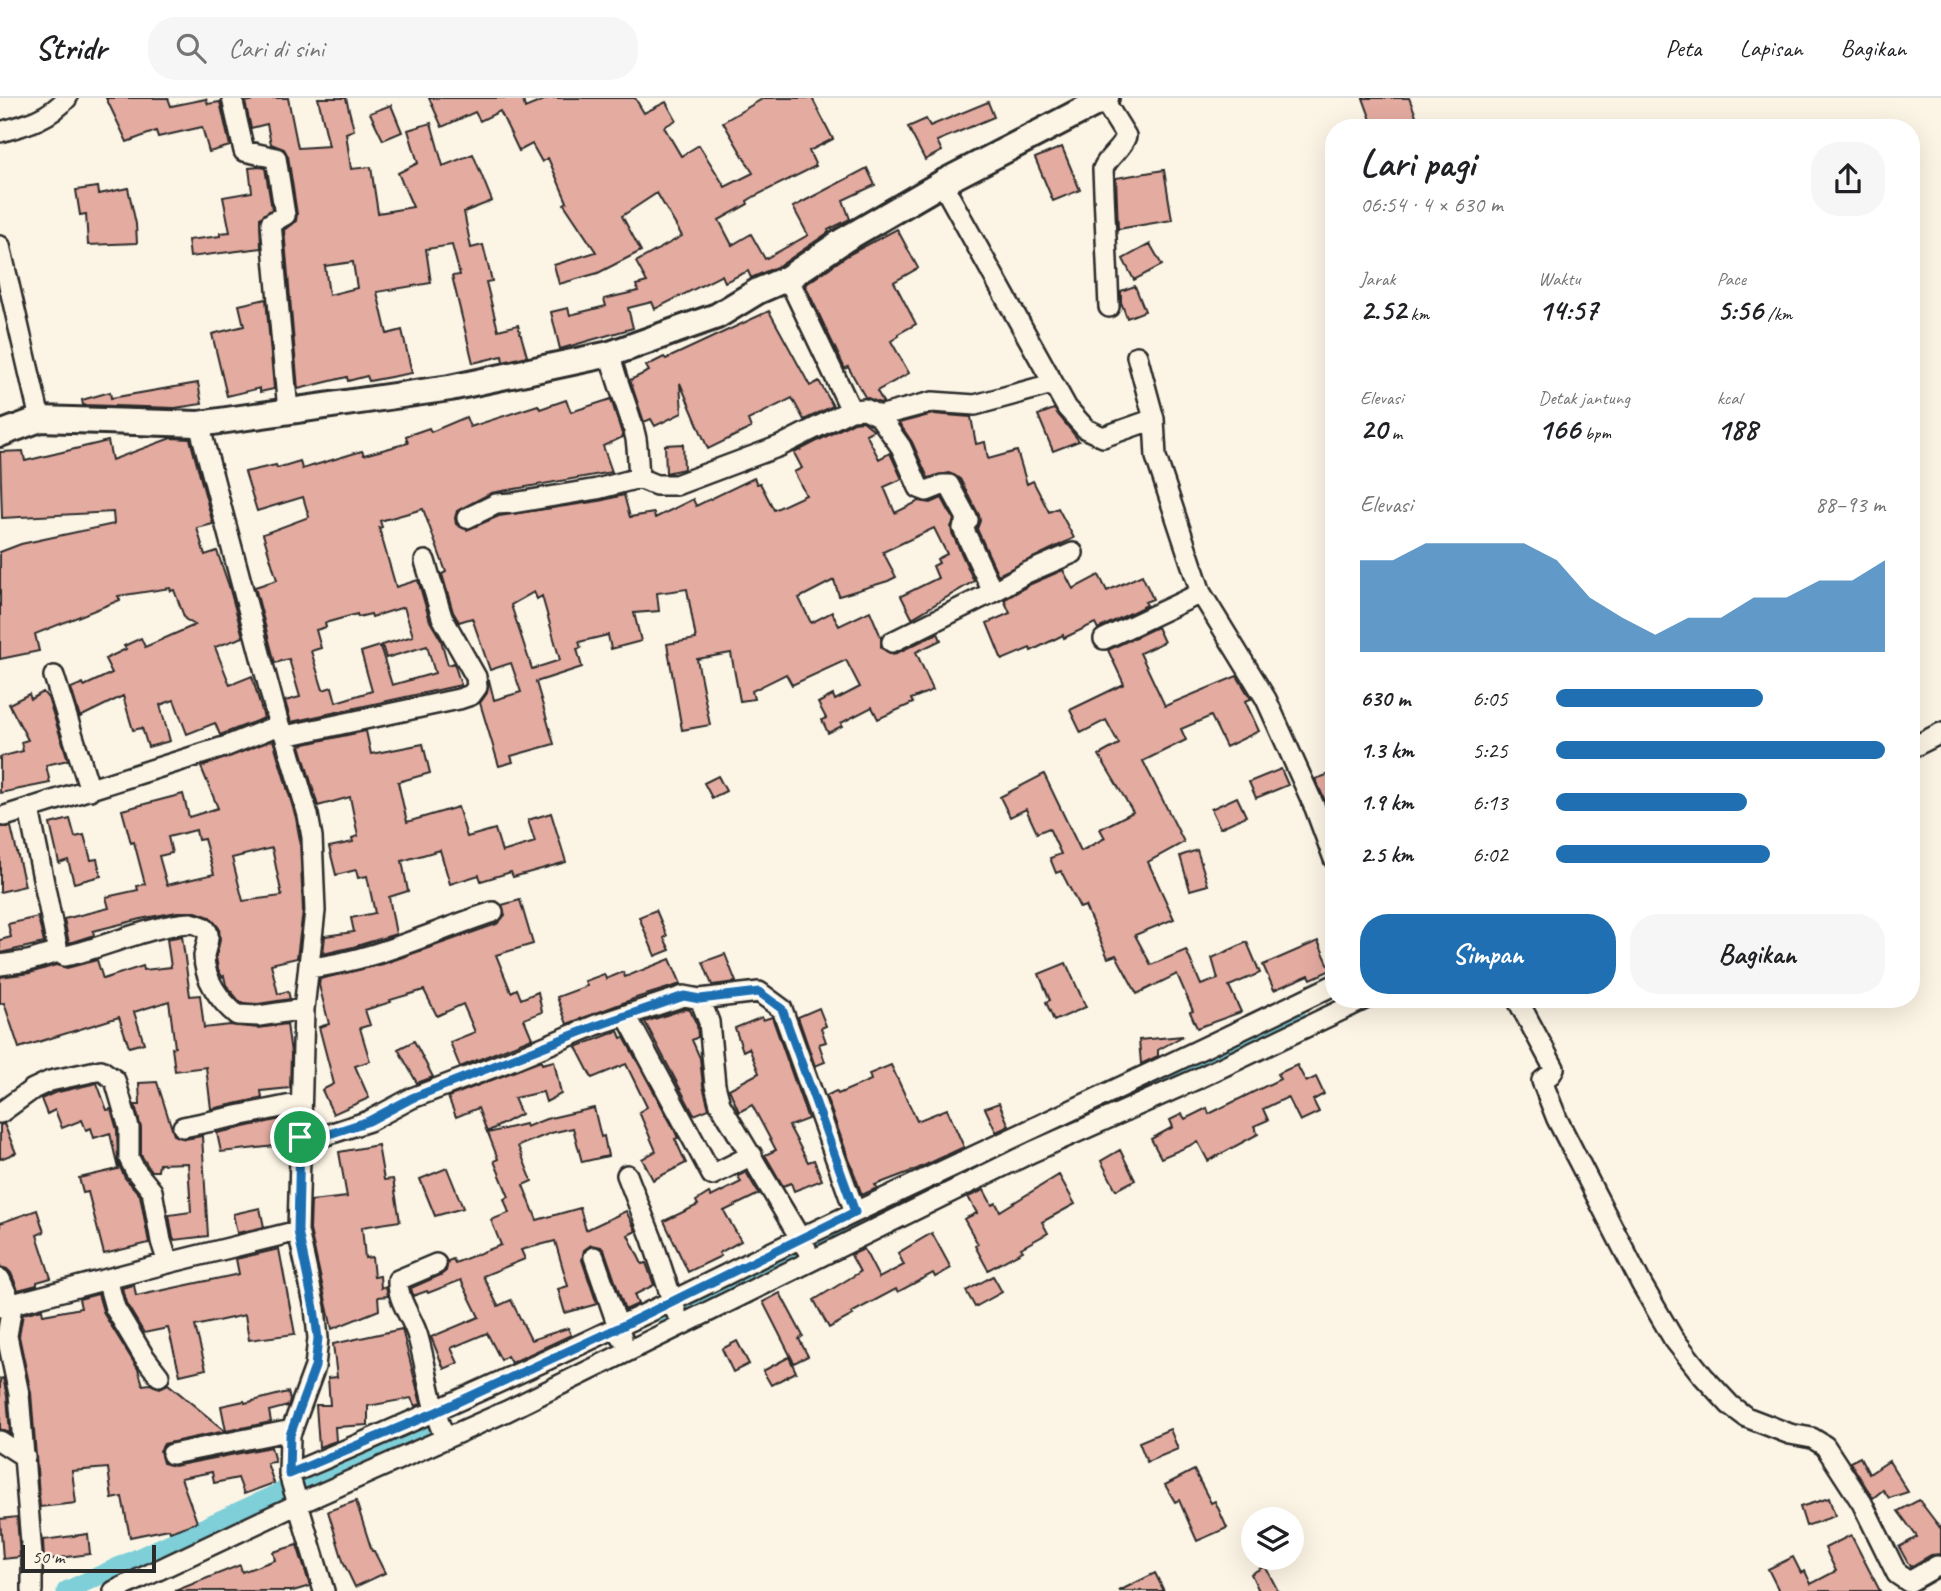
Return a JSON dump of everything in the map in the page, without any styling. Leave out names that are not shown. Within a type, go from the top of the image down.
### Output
[{"type":"street","points":[[0,132],[33,122],[57,110],[67,98]]},
{"type":"street","points":[[232,98],[244,151],[276,158],[285,215],[271,223],[288,411]]},
{"type":"street","points":[[0,434],[40,419],[200,424],[450,388],[610,354],[717,316],[758,291],[788,278],[844,240],[942,183],[1105,99],[1126,136],[1103,169],[1109,307]]},
{"type":"street","points":[[942,183],[1052,384],[1076,420],[1086,429],[1103,437],[1154,419]]},
{"type":"street","points":[[0,246],[40,419]]},
{"type":"street","points":[[788,278],[851,410]]},
{"type":"street","points":[[610,354],[616,381],[636,439],[639,478]]},
{"type":"street","points":[[1137,356],[1154,419],[1156,457],[1201,593],[1266,699],[1325,835]]},
{"type":"street","points":[[879,416],[932,402],[975,405],[1052,384]]},
{"type":"street","points":[[467,518],[496,504],[597,489],[639,478],[656,485],[677,485],[780,446],[851,410],[865,409],[879,416],[901,447],[919,488],[927,491],[949,485],[953,490],[968,520],[963,528],[993,592]]},
{"type":"street","points":[[200,424],[282,731],[308,814],[312,837],[315,911],[304,1009],[298,1231],[318,1338],[315,1367],[292,1430],[293,1488],[324,1591]]},
{"type":"street","points":[[892,642],[1026,573],[1073,553]]},
{"type":"street","points":[[5,816],[282,731],[466,697],[477,687],[476,677],[442,617],[425,561]]},
{"type":"street","points":[[1104,639],[1201,593]]},
{"type":"street","points":[[54,676],[90,790]]},
{"type":"street","points":[[1920,744],[1941,733]]},
{"type":"street","points":[[29,808],[58,953]]},
{"type":"street","points":[[309,968],[338,965],[384,953],[439,929],[493,912]]},
{"type":"street","points":[[0,965],[58,953],[71,955],[168,926],[197,924],[208,934],[204,953],[207,974],[220,997],[237,1015],[259,1016],[304,1009]]},
{"type":"street","points":[[806,1249],[855,1212],[1325,989]]},
{"type":"street","points":[[300,1137],[320,1137],[369,1121],[412,1098],[596,1026],[684,996],[700,999],[759,992],[782,1009],[855,1212]]},
{"type":"street","points":[[700,999],[709,1022],[716,1094],[806,1249]]},
{"type":"street","points":[[114,1591],[293,1488],[439,1425],[806,1249],[1199,1078],[1346,1008]]},
{"type":"street","points":[[1522,1008],[1554,1068],[1542,1081],[1557,1119],[1642,1285],[1673,1338],[1703,1376],[1746,1418],[1790,1434],[1812,1438],[1825,1446],[1862,1503],[1897,1574],[1909,1582],[1937,1566],[1941,1567]]},
{"type":"street","points":[[627,1017],[712,1175],[752,1155]]},
{"type":"street","points":[[0,1113],[33,1089],[50,1081],[101,1070],[108,1073],[115,1080],[129,1128],[129,1158],[152,1191],[168,1263]]},
{"type":"street","points":[[183,1127],[302,1102]]},
{"type":"street","points":[[627,1175],[677,1313]]},
{"type":"street","points":[[6,1307],[298,1231]]},
{"type":"street","points":[[594,1257],[623,1339]]},
{"type":"street","points":[[436,1264],[398,1280],[397,1289],[418,1334],[439,1425]]},
{"type":"street","points":[[0,1279],[6,1307],[7,1336],[19,1394],[32,1555],[32,1591]]},
{"type":"street","points":[[107,1279],[115,1308],[159,1376]]},
{"type":"street","points":[[293,1488],[439,1425],[623,1339]]},
{"type":"street","points":[[172,1454],[292,1430]]},
{"type":"street","points":[[0,1441],[25,1457]]},
{"type":"building","points":[[106,98],[168,98],[171,106],[206,99],[208,104],[220,102],[230,146],[209,152],[202,127],[158,137],[156,131],[127,142]]},
{"type":"building","points":[[265,98],[288,98],[298,148],[329,146],[318,98],[346,98],[354,130],[346,133],[351,169],[371,167],[378,213],[413,207],[398,173],[418,163],[408,130],[431,123],[443,166],[473,154],[492,201],[464,212],[471,248],[483,245],[492,281],[486,282],[498,330],[518,325],[527,356],[503,362],[502,356],[473,363],[452,276],[460,275],[452,245],[426,249],[431,283],[377,292],[387,334],[402,330],[412,373],[369,381],[367,376],[348,381],[347,377],[298,389],[284,230],[296,221],[297,214],[288,156],[284,149],[271,144],[267,124],[251,128],[245,102]],"holes":[[[353,262],[357,288],[329,295],[325,266]]]},
{"type":"building","points":[[429,98],[527,98],[523,100],[525,108],[549,98],[635,98],[644,113],[666,102],[676,120],[664,127],[681,156],[699,145],[725,187],[753,173],[723,122],[764,98],[812,98],[833,139],[809,151],[816,166],[755,196],[747,201],[748,204],[719,220],[732,245],[751,234],[765,259],[808,235],[793,207],[867,168],[875,185],[843,200],[850,219],[828,230],[829,232],[781,265],[751,278],[748,271],[725,282],[722,275],[655,309],[652,302],[628,308],[633,328],[560,349],[551,312],[568,308],[570,315],[606,306],[604,299],[638,291],[636,285],[647,282],[636,262],[682,236],[657,193],[622,216],[641,251],[598,273],[559,284],[554,265],[596,252],[564,204],[567,202],[548,158],[542,162],[532,144],[519,151],[500,111],[480,121],[475,112],[442,127]]},
{"type":"building","points":[[1363,98],[1409,98],[1417,119],[1371,119]]},
{"type":"building","points":[[988,102],[994,117],[937,141],[942,151],[925,160],[908,127],[926,119],[930,126]]},
{"type":"building","points":[[391,105],[402,132],[383,140],[370,113]]},
{"type":"building","points":[[1062,147],[1080,190],[1053,201],[1035,158]]},
{"type":"building","points":[[249,168],[265,168],[272,209],[260,218],[261,248],[190,257],[188,240],[230,232],[223,197],[252,192]]},
{"type":"building","points":[[1164,170],[1172,220],[1118,229],[1116,178]]},
{"type":"building","points":[[98,187],[99,194],[128,188],[137,243],[88,245],[86,214],[80,215],[76,190]]},
{"type":"building","points":[[897,229],[918,268],[894,282],[916,324],[891,341],[909,373],[877,391],[883,402],[880,403],[865,397],[848,367],[845,369],[805,285],[848,255]]},
{"type":"building","points":[[1150,244],[1162,265],[1134,280],[1123,259]]},
{"type":"building","points":[[1135,286],[1145,311],[1127,318],[1121,302],[1121,291]]},
{"type":"building","points":[[266,299],[274,389],[260,392],[260,388],[227,396],[212,334],[244,326],[239,305]]},
{"type":"building","points":[[769,311],[810,386],[819,381],[833,406],[804,420],[792,398],[748,420],[751,428],[708,449],[680,383],[682,413],[655,426],[651,419],[644,422],[630,380],[649,371],[646,366],[664,357],[666,359]]},
{"type":"building","points":[[198,383],[202,404],[175,408],[83,405],[82,400],[110,392],[111,398]]},
{"type":"building","points":[[611,399],[623,437],[603,446],[612,472],[491,493],[457,511],[456,524],[467,530],[499,516],[624,495],[630,517],[654,513],[655,518],[693,499],[696,506],[754,478],[757,484],[760,483],[774,510],[806,495],[794,472],[802,468],[794,453],[854,422],[863,421],[874,430],[866,434],[879,459],[890,453],[902,479],[884,487],[895,513],[919,501],[931,503],[942,498],[954,520],[952,533],[974,581],[912,618],[901,596],[938,578],[933,566],[939,563],[937,559],[947,554],[934,528],[883,552],[896,577],[839,596],[834,580],[799,598],[811,623],[832,612],[839,626],[870,611],[881,637],[881,647],[891,654],[938,633],[941,640],[916,652],[933,690],[911,699],[913,703],[878,719],[872,707],[828,733],[822,720],[826,718],[818,703],[833,695],[835,700],[860,687],[846,660],[792,685],[786,674],[752,691],[754,699],[740,701],[731,653],[697,659],[710,725],[682,730],[667,644],[696,639],[687,589],[657,593],[659,611],[634,613],[641,641],[611,649],[608,635],[579,642],[581,648],[577,649],[582,667],[536,682],[554,744],[511,756],[513,762],[499,766],[480,703],[487,693],[489,680],[494,700],[521,692],[511,663],[490,670],[472,618],[459,622],[453,612],[442,574],[446,572],[423,509],[380,521],[382,527],[379,528],[396,587],[418,580],[430,621],[441,640],[448,665],[454,663],[461,685],[291,722],[285,701],[300,697],[289,659],[275,663],[255,587],[277,580],[263,534],[309,517],[303,497],[257,511],[245,472],[276,465],[277,468],[300,461],[302,469],[362,451],[364,455],[408,443],[406,436],[429,428],[431,432],[466,417],[470,427],[538,405],[540,409],[566,400],[571,412]],"holes":[[[534,592],[537,599],[542,596],[560,660],[532,669],[511,605]],[[404,607],[413,636],[382,645],[386,658],[427,646],[435,673],[392,685],[380,646],[361,652],[372,691],[336,702],[332,687],[323,690],[311,651],[321,648],[316,630],[326,627],[325,623],[357,614],[358,617],[371,614],[372,617]]]},
{"type":"building","points":[[1054,409],[1079,441],[1053,451],[1038,415]]},
{"type":"building","points":[[933,414],[971,417],[976,444],[985,442],[988,459],[1017,451],[1027,484],[1033,481],[1049,512],[1058,508],[1074,538],[998,575],[977,529],[979,515],[960,479],[949,473],[928,478],[912,442],[899,423]]},
{"type":"building","points":[[171,438],[190,439],[213,524],[197,528],[205,555],[217,551],[243,637],[215,647],[230,685],[252,676],[264,718],[220,735],[215,723],[187,734],[174,700],[160,705],[170,741],[148,747],[142,728],[133,730],[123,696],[80,717],[71,688],[83,683],[84,686],[112,673],[105,659],[126,649],[124,646],[141,638],[145,647],[195,625],[185,619],[174,590],[171,591],[170,588],[118,596],[120,600],[35,634],[39,651],[0,659],[0,552],[21,544],[114,524],[113,512],[2,518],[0,452],[23,451],[25,461],[108,441],[112,460]]},
{"type":"building","points":[[683,444],[684,469],[666,473],[665,445]]},
{"type":"building","points":[[1063,570],[1073,589],[1099,575],[1107,591],[1142,575],[1153,599],[1145,602],[1147,605],[1098,629],[1095,623],[1064,638],[1063,635],[1031,651],[1030,648],[1002,660],[987,623],[1010,613],[1004,600]]},
{"type":"building","points":[[1157,627],[1164,642],[1140,653],[1165,706],[1237,676],[1251,699],[1245,701],[1259,731],[1226,747],[1211,716],[1181,729],[1186,740],[1143,761],[1184,842],[1148,862],[1174,919],[1135,935],[1151,965],[1186,950],[1201,985],[1218,979],[1212,958],[1247,942],[1260,973],[1229,986],[1241,1012],[1197,1028],[1190,1012],[1193,1011],[1177,974],[1137,994],[1116,955],[1108,958],[1085,906],[1080,908],[1061,871],[1056,873],[1050,858],[1061,854],[1049,828],[1037,833],[1026,809],[1010,817],[1000,797],[1044,774],[1081,851],[1105,838],[1100,829],[1133,812],[1099,755],[1119,744],[1106,720],[1081,733],[1070,710],[1124,684],[1108,650]]},
{"type":"building","points":[[43,692],[48,698],[68,760],[46,765],[50,783],[0,793],[0,757],[23,751],[21,742],[28,740],[9,704],[29,694],[31,699]]},
{"type":"building","points":[[366,731],[371,754],[423,744],[430,773],[398,782],[407,822],[458,807],[467,837],[495,829],[502,852],[535,842],[528,820],[551,813],[566,862],[513,877],[511,872],[481,881],[479,875],[450,884],[440,850],[402,861],[408,891],[389,897],[396,934],[323,954],[325,936],[354,932],[351,918],[375,913],[367,876],[358,878],[356,870],[336,875],[329,847],[353,842],[352,838],[358,836],[350,797],[318,806],[300,745]]},
{"type":"building","points":[[273,740],[300,841],[303,911],[297,958],[271,964],[278,994],[288,991],[290,999],[258,1004],[239,1001],[218,969],[216,957],[220,940],[219,928],[210,917],[196,912],[177,912],[145,918],[93,931],[94,935],[69,943],[64,919],[109,908],[106,897],[138,890],[137,886],[145,884],[122,810],[183,794],[189,817],[218,808],[201,767]],"holes":[[[196,830],[198,840],[204,839],[214,874],[167,885],[159,856],[172,853],[168,837]],[[272,848],[282,896],[243,901],[232,858]]]},
{"type":"building","points":[[1281,769],[1288,785],[1256,798],[1249,782]]},
{"type":"building","points":[[718,776],[726,791],[712,798],[704,783]]},
{"type":"building","points":[[1325,776],[1325,801],[1315,779]]},
{"type":"building","points":[[1237,797],[1246,816],[1220,828],[1211,809]]},
{"type":"building","points":[[70,819],[75,837],[84,835],[91,860],[97,859],[101,876],[74,883],[68,860],[59,863],[50,824]]},
{"type":"building","points":[[0,827],[11,827],[25,886],[0,892]]},
{"type":"building","points":[[1197,850],[1208,885],[1190,890],[1180,856]]},
{"type":"building","points":[[520,900],[533,944],[496,955],[511,992],[517,989],[521,999],[538,992],[542,1012],[524,1019],[532,1038],[460,1067],[450,1042],[475,1032],[463,1004],[437,1016],[424,990],[390,1000],[391,1002],[365,1010],[370,1025],[360,1028],[370,1061],[355,1066],[369,1098],[333,1114],[322,1090],[334,1084],[319,1027],[329,1024],[319,985],[320,979],[383,964],[497,924],[505,915],[502,905]]},
{"type":"building","points":[[656,910],[670,950],[655,956],[639,917]]},
{"type":"building","points":[[38,917],[44,943],[0,953],[0,940],[11,937],[8,924]]},
{"type":"building","points":[[182,936],[190,996],[200,995],[204,1028],[230,1025],[259,1028],[287,1024],[291,1053],[290,1088],[261,1091],[262,1098],[211,1109],[206,1067],[175,1071],[169,1001],[134,1012],[144,1043],[129,1047],[119,1017],[19,1048],[4,1003],[0,1004],[0,977],[30,973],[56,965],[67,968],[97,960],[103,979],[143,966],[144,970],[171,967],[167,939]]},
{"type":"building","points":[[1318,941],[1325,957],[1325,973],[1311,979],[1309,975],[1274,990],[1263,965]]},
{"type":"building","points":[[725,954],[736,982],[712,985],[703,962]]},
{"type":"building","points":[[670,959],[681,984],[567,1024],[557,997],[587,986],[585,981],[604,974],[606,979],[623,972],[625,977]]},
{"type":"building","points":[[1066,963],[1086,1007],[1054,1021],[1046,1002],[1050,1000],[1039,974]]},
{"type":"building","points":[[819,1008],[826,1026],[821,1028],[826,1042],[819,1044],[825,1062],[815,1066],[798,1017]]},
{"type":"building","points":[[685,1009],[690,1010],[697,1025],[698,1037],[692,1040],[700,1058],[709,1109],[694,1115],[645,1022]]},
{"type":"building","points":[[762,1017],[763,1020],[772,1017],[808,1119],[789,1126],[808,1162],[814,1160],[822,1180],[794,1191],[791,1183],[783,1186],[765,1155],[776,1150],[752,1105],[739,1112],[729,1089],[759,1073],[749,1048],[743,1051],[735,1028]]},
{"type":"building","points":[[618,1031],[621,1038],[624,1037],[674,1129],[678,1138],[675,1139],[686,1163],[653,1180],[642,1159],[656,1151],[639,1112],[647,1107],[626,1064],[592,1078],[576,1047]]},
{"type":"building","points":[[1183,1036],[1158,1050],[1158,1056],[1141,1064],[1139,1040]]},
{"type":"building","points":[[414,1041],[433,1077],[417,1083],[398,1049]]},
{"type":"building","points":[[541,1061],[542,1064],[554,1061],[561,1094],[546,1102],[543,1092],[514,1098],[521,1114],[487,1132],[478,1108],[456,1117],[448,1097]]},
{"type":"building","points":[[891,1065],[917,1121],[947,1109],[964,1147],[875,1185],[877,1188],[862,1195],[826,1096],[836,1091],[838,1094],[871,1080],[869,1074]]},
{"type":"building","points":[[1297,1065],[1306,1082],[1316,1077],[1324,1094],[1313,1100],[1319,1112],[1300,1121],[1288,1097],[1263,1109],[1268,1120],[1254,1126],[1258,1134],[1208,1161],[1198,1142],[1161,1158],[1151,1139],[1173,1127],[1170,1120],[1182,1114],[1185,1119],[1207,1108],[1209,1114],[1280,1079],[1277,1074]]},
{"type":"building","points":[[157,1082],[174,1135],[185,1139],[202,1136],[208,1236],[173,1238],[169,1215],[191,1212],[188,1163],[159,1164],[158,1171],[151,1171],[141,1155],[141,1128],[135,1105],[140,1105],[139,1083]]},
{"type":"building","points":[[97,1083],[107,1110],[111,1109],[117,1130],[118,1163],[125,1178],[140,1195],[149,1243],[104,1254],[88,1192],[83,1193],[79,1178],[118,1169],[110,1133],[94,1138],[91,1128],[86,1130],[82,1120],[62,1128],[55,1110],[47,1114],[41,1099],[54,1093]]},
{"type":"building","points":[[999,1103],[1009,1126],[996,1132],[985,1108]]},
{"type":"building","points":[[594,1108],[608,1156],[582,1162],[573,1128],[551,1133],[518,1146],[532,1181],[523,1185],[537,1220],[580,1208],[586,1230],[626,1211],[636,1231],[628,1235],[642,1264],[646,1263],[654,1285],[634,1295],[638,1304],[625,1310],[605,1252],[601,1247],[591,1245],[584,1250],[582,1260],[597,1304],[565,1313],[558,1289],[568,1286],[555,1241],[521,1250],[525,1259],[483,1276],[498,1306],[511,1300],[531,1340],[568,1328],[571,1335],[511,1363],[507,1356],[501,1360],[487,1333],[451,1348],[458,1363],[444,1369],[431,1337],[479,1317],[461,1280],[413,1296],[411,1288],[441,1275],[446,1271],[448,1261],[453,1259],[455,1263],[501,1245],[491,1220],[509,1213],[504,1199],[509,1197],[494,1161],[498,1159],[488,1133],[525,1124],[526,1127],[546,1119]]},
{"type":"building","points":[[281,1119],[284,1145],[221,1152],[217,1133]]},
{"type":"building","points":[[4,1124],[16,1153],[0,1159],[0,1125]]},
{"type":"building","points":[[378,1145],[384,1180],[393,1179],[400,1221],[362,1227],[365,1258],[372,1257],[374,1277],[380,1276],[381,1288],[386,1286],[388,1296],[378,1297],[379,1310],[332,1329],[310,1230],[311,1201],[347,1197],[339,1152]]},
{"type":"building","points":[[1120,1150],[1135,1180],[1116,1190],[1101,1161]]},
{"type":"building","points":[[447,1168],[463,1208],[435,1216],[420,1179]]},
{"type":"building","points":[[746,1172],[759,1194],[724,1211],[741,1241],[719,1253],[721,1256],[688,1272],[664,1221],[698,1205],[696,1201],[709,1193],[711,1197],[741,1182],[738,1176]]},
{"type":"building","points":[[1059,1175],[1075,1204],[1042,1222],[1048,1233],[1021,1248],[1023,1251],[988,1270],[964,1219],[977,1213],[968,1197],[984,1190],[992,1205],[996,1203],[1000,1211]]},
{"type":"building","points":[[260,1208],[264,1227],[237,1233],[233,1214]]},
{"type":"building","points":[[37,1210],[44,1232],[37,1235],[51,1278],[18,1290],[11,1273],[0,1267],[0,1223]]},
{"type":"building","points":[[932,1233],[951,1268],[935,1277],[933,1273],[898,1292],[896,1289],[829,1328],[814,1300],[860,1272],[851,1255],[864,1249],[879,1278],[904,1265],[898,1253]]},
{"type":"building","points":[[279,1249],[295,1334],[249,1340],[245,1315],[195,1326],[206,1369],[180,1375],[168,1328],[144,1333],[126,1303],[122,1288],[134,1285],[136,1296],[239,1274],[236,1259]]},
{"type":"building","points":[[993,1276],[1002,1292],[975,1307],[966,1291]]},
{"type":"building","points":[[780,1293],[803,1336],[799,1339],[808,1356],[794,1363],[763,1302]]},
{"type":"building","points":[[98,1294],[104,1314],[138,1369],[143,1385],[150,1384],[160,1388],[168,1384],[225,1431],[164,1444],[160,1451],[163,1463],[174,1466],[271,1447],[275,1462],[267,1463],[274,1483],[244,1494],[238,1478],[214,1483],[212,1472],[181,1478],[197,1522],[170,1532],[169,1529],[130,1537],[122,1497],[112,1499],[108,1468],[72,1471],[76,1503],[40,1507],[31,1393],[19,1336],[23,1314],[42,1309],[43,1315],[81,1308],[79,1299]]},
{"type":"building","points":[[402,1329],[421,1404],[415,1406],[411,1398],[368,1406],[368,1425],[335,1427],[336,1441],[319,1447],[316,1405],[330,1405],[328,1378],[337,1377],[333,1344]]},
{"type":"building","points":[[737,1341],[749,1364],[733,1372],[722,1349]]},
{"type":"building","points":[[789,1357],[796,1372],[771,1385],[763,1371]]},
{"type":"building","points":[[3,1378],[10,1433],[0,1429],[0,1379]]},
{"type":"building","points":[[288,1392],[288,1406],[269,1411],[271,1422],[226,1431],[221,1406]]},
{"type":"building","points":[[1170,1429],[1178,1449],[1147,1462],[1139,1442]]},
{"type":"building","points":[[1860,1457],[1869,1474],[1889,1461],[1908,1492],[1889,1498],[1883,1490],[1873,1498],[1850,1462]]},
{"type":"building","points":[[1194,1470],[1211,1503],[1215,1501],[1227,1528],[1197,1541],[1179,1500],[1175,1502],[1165,1485]]},
{"type":"building","points":[[1829,1498],[1835,1516],[1806,1526],[1800,1507]]},
{"type":"building","points":[[1919,1500],[1941,1529],[1941,1554],[1931,1555],[1910,1567],[1899,1547],[1917,1537],[1898,1511]]},
{"type":"building","points":[[356,1501],[372,1551],[385,1573],[355,1587],[344,1564],[328,1511]]},
{"type":"building","points":[[17,1517],[20,1557],[3,1559],[0,1519]]},
{"type":"building","points":[[88,1534],[90,1554],[44,1560],[43,1540]]},
{"type":"building","points":[[1851,1535],[1880,1591],[1779,1591],[1768,1569],[1793,1557],[1801,1573],[1805,1571],[1811,1584],[1836,1571],[1825,1548]]},
{"type":"building","points":[[297,1545],[310,1586],[293,1591],[175,1591],[240,1565],[242,1572],[275,1560],[273,1552]]},
{"type":"building","points":[[1258,1570],[1267,1570],[1278,1591],[1259,1591],[1251,1574]]},
{"type":"building","points":[[1155,1573],[1164,1591],[1119,1591]]},
{"type":"waterway","points":[[1132,1098],[1299,1020]]},
{"type":"waterway","points":[[665,1314],[852,1230]]},
{"type":"waterway","points":[[66,1591],[435,1421]]},
{"type":"route","points":[[759,992],[782,1009],[855,1212],[618,1328],[434,1413],[289,1474],[290,1435],[315,1367],[318,1338],[298,1231],[300,1137],[320,1137],[369,1121],[412,1098],[596,1026],[684,996],[700,999],[759,992]]}]
